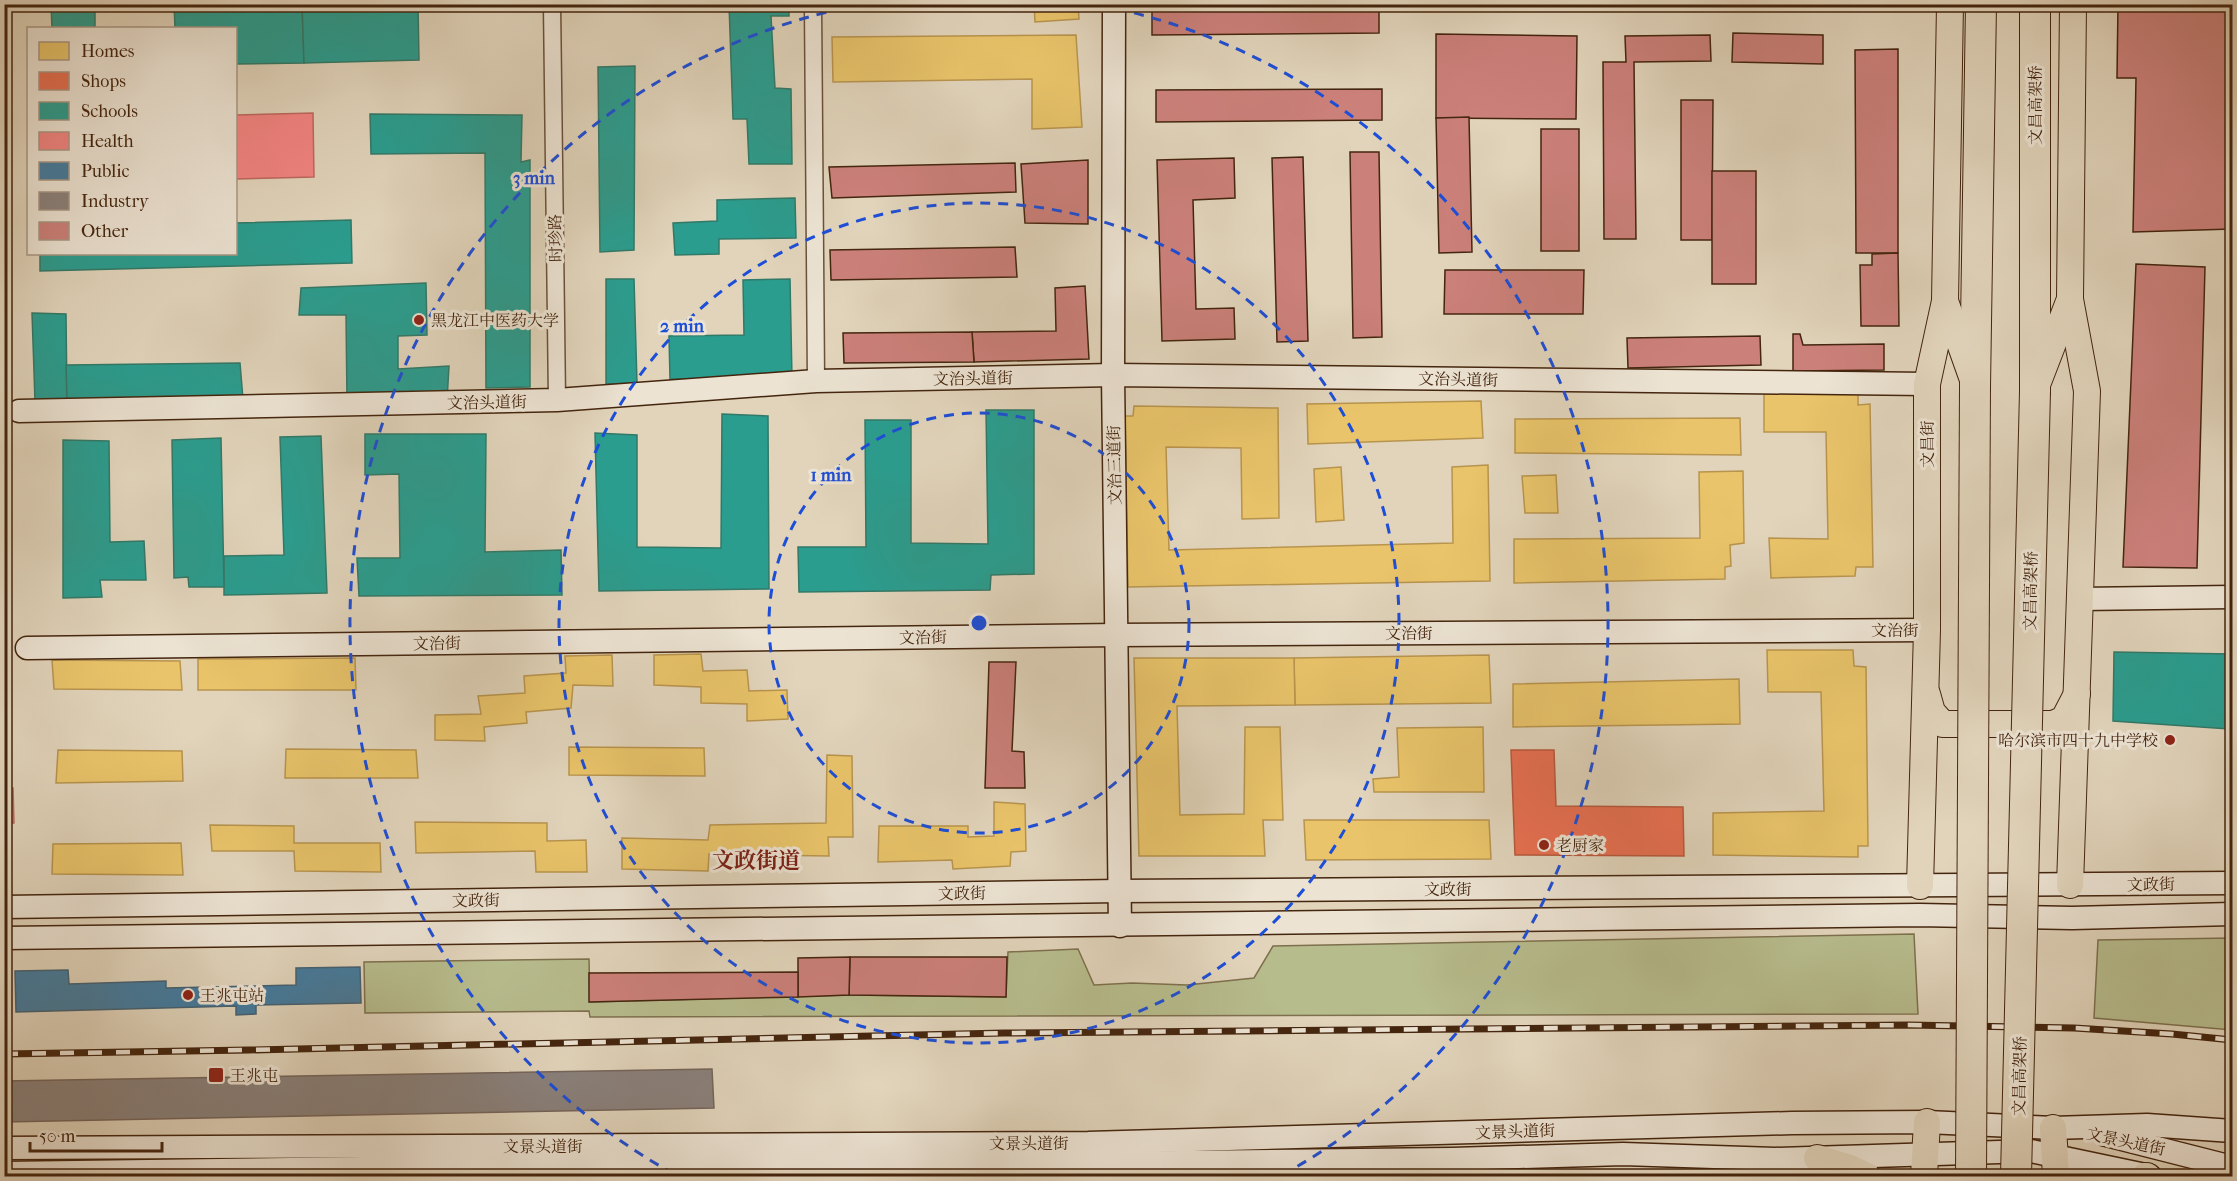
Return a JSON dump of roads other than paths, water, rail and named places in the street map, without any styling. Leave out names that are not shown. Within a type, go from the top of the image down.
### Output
[{"type":"highway","points":[[1971,1176],[1975,387],[1981,4]]},
{"type":"highway","name":"文昌高架桥","points":[[2016,1176],[2035,391],[2035,4]]},
{"type":"main road","name":"文治三道街","points":[[1114,4],[1113,375],[1120,926]]},
{"type":"main road","name":"文昌街","points":[[1920,886],[1927,630],[1927,384],[1945,301],[1950,4]]},
{"type":"main road","points":[[2072,918],[2070,885],[2087,391],[2070,299],[2073,4]]},
{"type":"main road","points":[[2035,391],[2070,299]]},
{"type":"main road","points":[[1945,301],[1975,387]]},
{"type":"main road","name":"文治头道街","points":[[18,411],[557,400],[816,381],[1113,375],[1927,384]]},
{"type":"main road","points":[[2080,599],[2232,597]]},
{"type":"main road","name":"文治街","points":[[27,648],[1117,635],[1927,630]]},
{"type":"main road","points":[[1926,691],[1932,712],[1943,724],[2053,724],[2064,719],[2077,694]]},
{"type":"main road","name":"文政街","points":[[4,907],[1119,891],[2232,883]]},
{"type":"main road","points":[[1919,915],[1920,886]]},
{"type":"main road","name":"文政街","points":[[4,938],[1919,915],[2072,918],[2232,914]]},
{"type":"main road","points":[[1925,1166],[1927,1122]]},
{"type":"main road","name":"文景头道街","points":[[4,1173],[1031,1159],[1078,1161],[1768,1123],[1927,1122],[2053,1128],[2147,1125],[2232,1131]]},
{"type":"main road","points":[[2053,1128],[2055,1166]]},
{"type":"main road","name":"文景头道街","points":[[1925,1166],[2053,1128],[2120,1137],[2232,1167]]},
{"type":"main road","name":"文景头道街","points":[[4,1148],[1078,1161],[1452,1159],[1623,1154],[1774,1159],[1817,1158],[1925,1166],[2031,1151],[2055,1166],[2147,1176]]},
{"type":"main road","points":[[1817,1158],[1867,1176]]},
{"type":"street","name":"时珍路","points":[[552,4],[557,400]]},
{"type":"street","points":[[813,4],[816,381]]},
{"type":"railway","points":[[4,1054],[1004,1033],[1909,1025],[2074,1028],[2232,1040]]},
{"type":"place","name":"黑龙江中医药大学","points":[[419,320]]},
{"type":"place","name":"哈尔滨市四十九中学校","points":[[2170,740]]},
{"type":"place","name":"老厨家","points":[[1544,845]]},
{"type":"place","name":"王兆屯站","points":[[188,995]]},
{"type":"place","name":"王兆屯","points":[[216,1075]]},
{"type":"district","name":"文政街道","points":[[756,860]]}]
